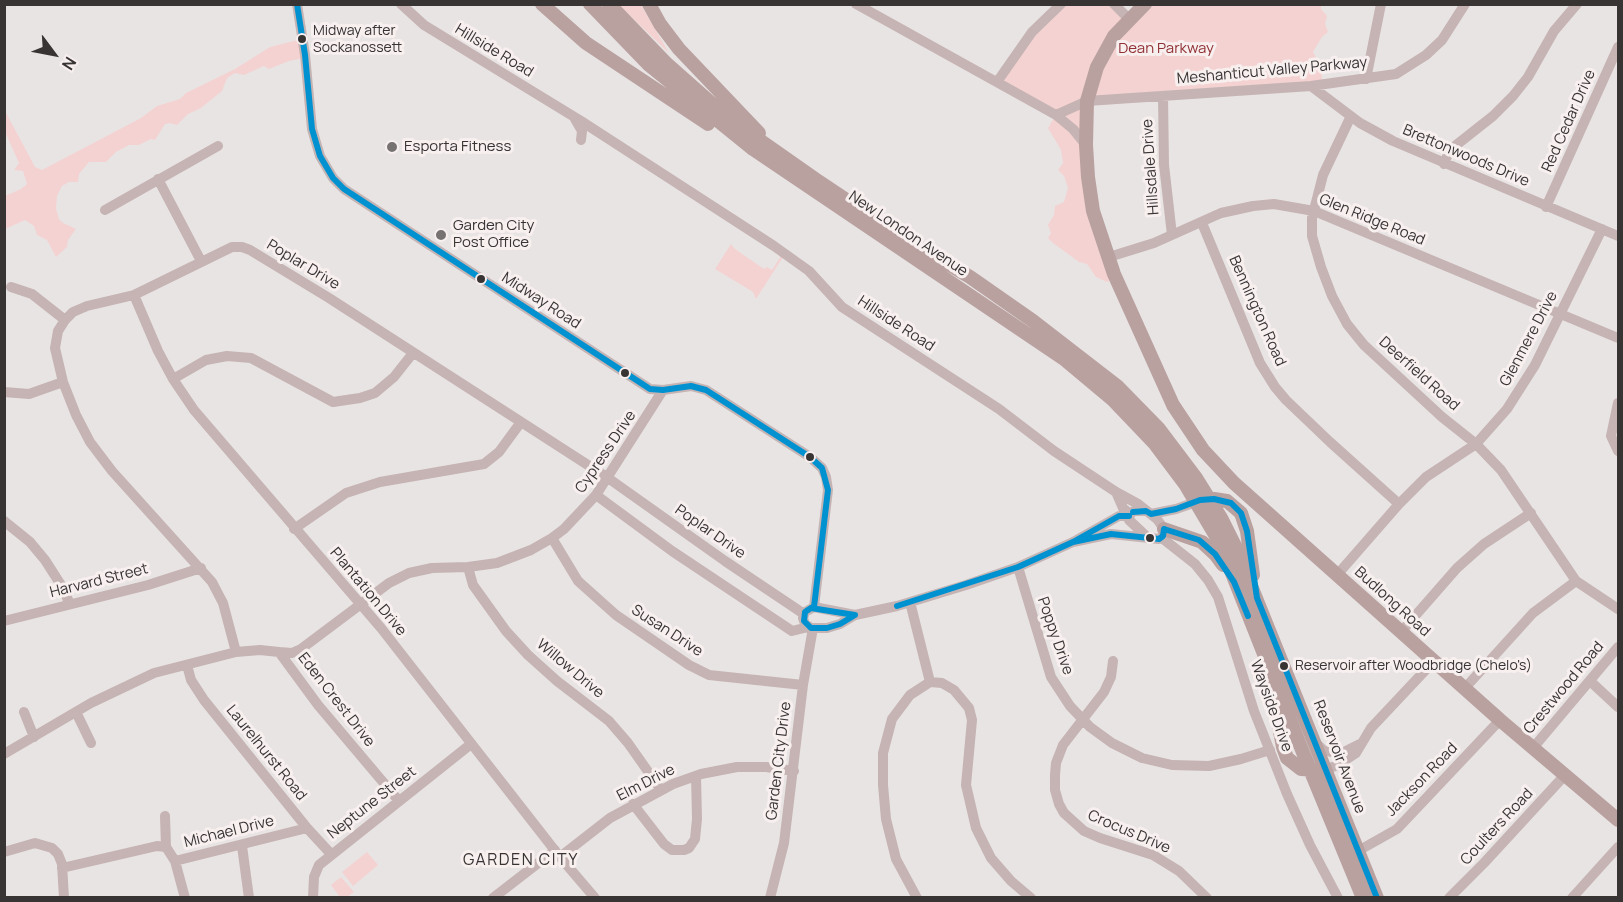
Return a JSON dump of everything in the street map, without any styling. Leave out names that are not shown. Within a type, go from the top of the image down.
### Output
[{"type":"main road","points":[[542,4],[575,35],[612,62],[753,149]]},
{"type":"main road","name":"New London Avenue","points":[[590,4],[648,64],[753,149],[1082,372],[1142,429],[1202,500]]},
{"type":"main road","name":"New London Avenue","points":[[609,4],[648,45],[728,118],[899,235],[970,277],[1072,350],[1116,386],[1145,413],[1173,445],[1202,500]]},
{"type":"main road","points":[[649,4],[679,50],[779,154]]},
{"type":"main road","points":[[1109,256],[1094,211],[1088,177],[1087,101],[1103,53],[1141,6]]},
{"type":"main road","name":"Budlong Road","points":[[1109,256],[1114,274],[1164,388],[1181,419],[1203,450],[1234,483],[1337,575],[1500,720],[1618,820]]},
{"type":"main road","points":[[1257,598],[1244,518],[1231,503],[1221,499],[1202,500],[1268,666],[1275,710],[1287,758],[1296,767],[1318,770]]},
{"type":"main road","name":"Reservoir Avenue","points":[[1202,500],[1235,546],[1315,741],[1318,770],[1363,897]]},
{"type":"main road","points":[[1163,534],[1202,542],[1215,554],[1234,582]]},
{"type":"main road","name":"Reservoir Avenue","points":[[1318,770],[1358,851],[1377,897]]},
{"type":"street","name":"Midway Road","points":[[297,4],[305,55],[312,129],[320,156],[333,178],[344,189],[650,388],[663,390],[691,386],[706,390],[810,457],[822,468],[828,490],[813,610]]},
{"type":"street","name":"Hillside Road","points":[[401,4],[424,25],[575,118],[774,246],[809,271],[842,307],[991,404],[1116,494],[1149,512]]},
{"type":"street","points":[[856,4],[1056,115],[1073,129],[1086,145]]},
{"type":"street","points":[[997,82],[1032,32],[1061,4]]},
{"type":"street","points":[[1114,4],[1129,19]]},
{"type":"street","points":[[1366,79],[1381,4]]},
{"type":"street","name":"Meshanticut Valley Parkway","points":[[1087,101],[1311,86],[1396,74],[1426,55],[1442,40],[1465,4]]},
{"type":"street","points":[[1444,164],[1448,154],[1455,146],[1493,116],[1513,96],[1528,77],[1558,25],[1577,4]]},
{"type":"street","name":"Red Cedar Drive","points":[[1546,207],[1618,47]]},
{"type":"street","name":"Brettonwoods Drive","points":[[1311,86],[1351,116],[1393,141],[1618,236]]},
{"type":"street","name":"Hillsdale Drive","points":[[1163,96],[1164,165],[1172,236]]},
{"type":"street","points":[[1056,115],[1087,101]]},
{"type":"street","name":"Deerfield Road","points":[[1351,116],[1323,175],[1314,211],[1312,236],[1332,296],[1347,324],[1372,353],[1442,417],[1476,444],[1501,470],[1576,580],[1618,609]]},
{"type":"street","points":[[575,118],[582,131],[581,140]]},
{"type":"street","points":[[105,210],[218,146]]},
{"type":"street","points":[[158,179],[201,261]]},
{"type":"street","name":"Glen Ridge Road","points":[[1109,256],[1154,243],[1221,213],[1274,204],[1314,211],[1618,338]]},
{"type":"street","name":"Bennington Road","points":[[1202,223],[1252,346],[1275,387],[1330,442],[1399,504]]},
{"type":"street","name":"Glenmere Drive","points":[[1337,575],[1399,504],[1426,477],[1476,444],[1507,409],[1522,389],[1602,229]]},
{"type":"street","name":"Poplar Drive","points":[[65,320],[74,312],[87,306],[135,295],[232,247],[250,250],[414,352],[608,478],[725,561],[813,610]]},
{"type":"street","points":[[11,287],[32,294],[65,320],[58,331],[55,348],[63,382],[76,415],[90,442],[112,471],[212,582],[223,603],[236,652]]},
{"type":"street","name":"Plantation Drive","points":[[135,295],[158,351],[173,380],[194,410],[294,529],[361,604],[558,853],[596,897]]},
{"type":"street","points":[[173,380],[206,360],[227,356],[251,358],[333,402],[375,393],[394,377],[414,352]]},
{"type":"street","points":[[4,392],[29,394],[63,382]]},
{"type":"street","name":"Cypress Drive","points":[[279,652],[292,653],[301,649],[389,583],[409,573],[432,568],[497,563],[531,550],[552,538],[571,522],[596,495],[663,390]]},
{"type":"street","points":[[1618,403],[1611,436],[1618,451]]},
{"type":"street","points":[[294,529],[327,505],[354,490],[380,482],[484,464],[499,452],[520,422]]},
{"type":"street","name":"Hillside Road","points":[[1116,494],[1123,508],[1130,515]]},
{"type":"street","points":[[1111,520],[1116,494]]},
{"type":"street","points":[[596,495],[672,550],[792,630],[827,628],[840,624],[855,615],[910,602],[1018,567],[1073,542],[1119,516],[1130,515],[1134,511],[1176,509],[1202,500]]},
{"type":"street","points":[[1073,542],[1111,534],[1147,537],[1163,534],[1160,522],[1149,512]]},
{"type":"street","points":[[1401,632],[1457,568],[1484,544],[1531,513]]},
{"type":"street","points":[[1130,515],[1129,520],[1132,524],[1147,537]]},
{"type":"street","points":[[4,521],[30,542],[45,560],[61,585],[69,604]]},
{"type":"street","name":"Wayside Drive","points":[[1163,534],[1195,564],[1218,597],[1254,711],[1287,794],[1310,845],[1338,897]]},
{"type":"street","name":"Susan Drive","points":[[552,538],[578,581],[616,615],[689,664],[709,675],[803,684]]},
{"type":"street","name":"Willow Drive","points":[[468,567],[473,585],[506,631],[549,674],[609,721],[661,789]]},
{"type":"street","name":"Poppy Drive","points":[[1018,567],[1051,677],[1081,719],[1112,743],[1142,758],[1172,765],[1209,766],[1270,750]]},
{"type":"street","name":"Harvard Street","points":[[4,621],[148,585],[201,568]]},
{"type":"street","points":[[1465,688],[1533,613],[1576,580]]},
{"type":"street","points":[[910,602],[930,682]]},
{"type":"street","points":[[813,610],[855,615]]},
{"type":"street","name":"Garden City Drive","points":[[770,897],[784,843],[803,684],[813,627],[824,619],[813,610],[804,621],[813,627]]},
{"type":"street","name":"Crestwood Road","points":[[1533,748],[1618,647]]},
{"type":"street","name":"Eden Crest Drive","points":[[4,754],[76,712],[154,674],[236,652],[260,650],[279,652],[318,705],[399,801]]},
{"type":"street","name":"Crocus Drive","points":[[1113,661],[1111,677],[1104,692],[1063,745],[1056,763],[1055,790],[1064,813],[1084,831],[1154,855],[1179,871],[1207,897]]},
{"type":"street","points":[[1318,770],[1351,757],[1365,741],[1371,728],[1434,661]]},
{"type":"street","name":"Laurelhurst Road","points":[[187,665],[190,680],[204,700],[307,828],[331,854]]},
{"type":"street","points":[[1590,681],[1618,706]]},
{"type":"street","points":[[917,897],[903,876],[890,838],[885,808],[884,753],[892,719],[898,708],[910,695],[930,682],[942,683],[954,690],[969,708],[972,720],[966,785],[976,828],[992,858],[1011,881],[1031,897]]},
{"type":"street","points":[[24,712],[34,737]]},
{"type":"street","points":[[76,712],[91,743]]},
{"type":"street","name":"Jackson Road","points":[[1358,851],[1397,829],[1500,720]]},
{"type":"street","points":[[1315,741],[1323,750],[1339,753],[1365,741]]},
{"type":"street","name":"Neptune Street","points":[[314,897],[316,871],[331,854],[471,744]]},
{"type":"street","name":"Elm Drive","points":[[493,897],[610,818],[661,789],[696,776],[737,767],[766,767],[794,771]]},
{"type":"street","name":"Coulters Road","points":[[1449,897],[1484,863],[1565,775]]},
{"type":"street","points":[[633,804],[664,844],[672,850],[689,848],[694,839],[697,819],[696,776]]},
{"type":"street","points":[[165,816],[166,847]]},
{"type":"street","name":"Michael Drive","points":[[62,868],[157,846],[166,847],[175,861],[307,828]]},
{"type":"street","points":[[4,852],[35,843],[45,844],[52,848],[58,854],[62,868],[64,897]]},
{"type":"street","points":[[242,846],[249,897]]},
{"type":"street","points":[[1572,897],[1618,846]]},
{"type":"street","points":[[175,861],[185,897]]},
{"type":"green space","name":"Dean Parkway","points":[[1321,4],[1321,9],[1327,16],[1325,24],[1328,32],[1313,52],[1320,64],[1323,85],[1088,102],[1088,167],[1115,277],[1107,282],[1096,277],[1087,264],[1079,262],[1048,238],[1051,233],[1048,225],[1054,215],[1055,206],[1064,202],[1068,188],[1064,176],[1058,170],[1063,163],[1061,150],[1048,128],[1055,116],[1000,84],[1014,58],[1063,5],[1114,5],[1128,18],[1146,5]]},
{"type":"green space","points":[[619,5],[641,5],[669,53]]},
{"type":"green space","points":[[302,39],[303,58],[269,69],[264,66],[244,75],[235,73],[227,78],[222,91],[201,108],[188,114],[177,125],[165,124],[155,140],[151,139],[139,145],[129,145],[116,152],[106,162],[89,162],[79,174],[78,182],[69,182],[62,186],[57,196],[56,208],[59,219],[76,229],[68,240],[67,247],[56,257],[47,240],[37,235],[34,226],[25,220],[5,229],[5,196],[27,184],[23,171],[14,170],[19,163],[5,132],[4,109],[35,167],[42,170],[141,118],[157,106],[180,99],[186,93],[235,69],[270,47]]},
{"type":"green space","points":[[731,244],[764,269],[767,267],[772,270],[781,256],[783,257],[756,299],[753,292],[715,269]]},
{"type":"green space","points":[[367,852],[378,865],[353,886],[342,872]]},
{"type":"green space","points":[[341,877],[354,892],[347,897],[340,897],[331,885]]},
{"type":"transit line","points":[[297,4],[305,55],[312,129],[320,156],[333,178],[344,189],[650,389],[663,390],[691,386],[706,390],[810,457],[822,468],[828,490],[814,607]]},
{"type":"transit line","points":[[1133,512],[1146,511],[1151,514],[1176,509],[1200,500],[1214,499],[1231,503],[1241,513],[1247,531],[1257,598],[1377,898]]},
{"type":"transit line","points":[[1073,542],[1119,516],[1129,516]]},
{"type":"transit line","points":[[1073,542],[1111,534],[1159,539],[1163,536],[1164,529]]},
{"type":"transit line","points":[[1164,529],[1199,540],[1215,554],[1234,582],[1248,616]]},
{"type":"transit line","points":[[1018,567],[1073,542]]},
{"type":"transit line","points":[[897,606],[1018,567]]},
{"type":"transit line","points":[[897,606],[1018,567]]},
{"type":"transit line","points":[[811,608],[855,615],[840,624],[827,628],[811,628],[804,621],[805,612],[811,608]]},
{"type":"place","name":"Midway after Sockanossett","points":[[302,39]]},
{"type":"place","name":"Esporta Fitness","points":[[392,147]]},
{"type":"place","name":"Garden City Post Office","points":[[441,235]]},
{"type":"place","name":"Reservoir after Woodbridge (Chelo's)","points":[[1284,666]]},
{"type":"district","name":"GARDEN CITY","points":[[521,861]]}]
